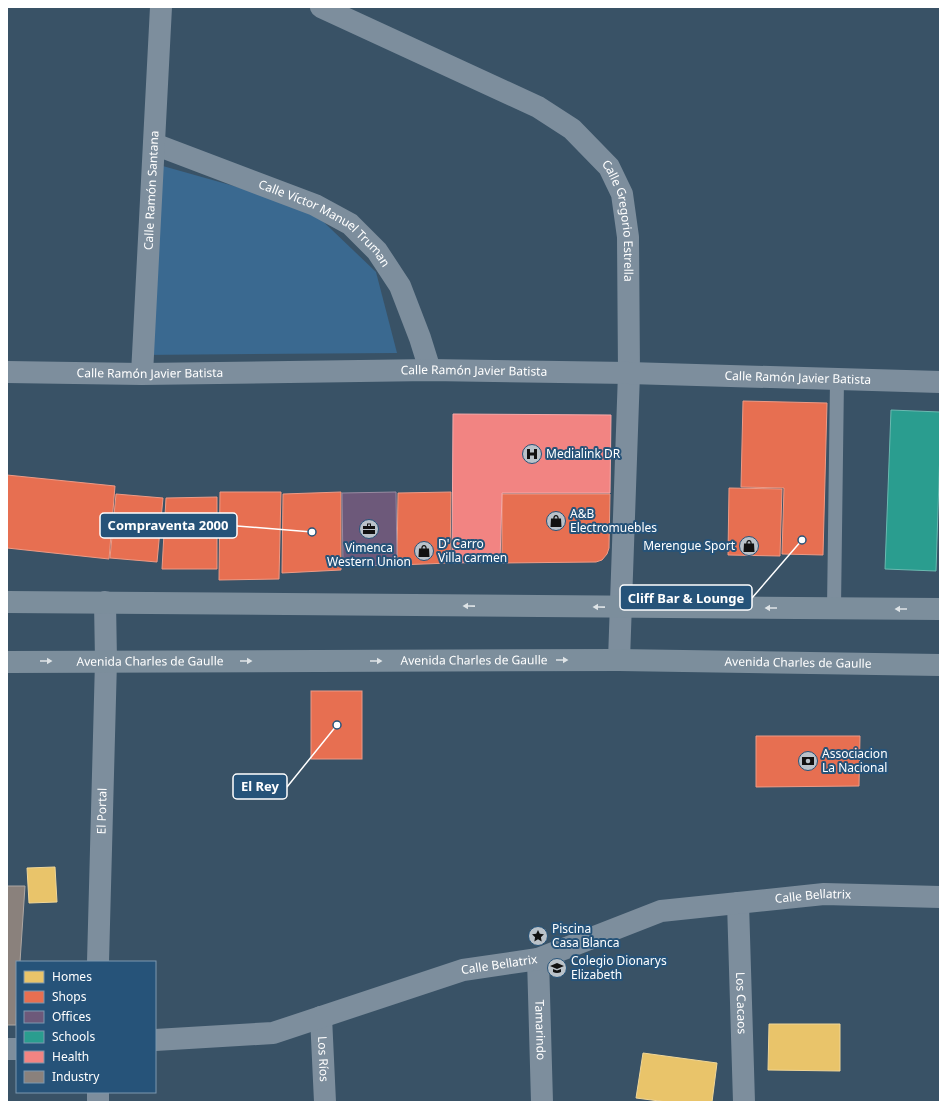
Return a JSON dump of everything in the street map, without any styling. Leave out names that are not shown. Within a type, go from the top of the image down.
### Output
[{"type":"main road","points":[[7,602],[621,608],[940,609]]},
{"type":"main road","name":"Avenida Charles de Gaulle","points":[[7,662],[619,660],[940,665]]},
{"type":"street","name":"Calle Ramón Santana","points":[[142,374],[161,7]]},
{"type":"street","name":"Calle Gregorio Estrella","points":[[321,7],[538,107],[572,129],[609,167],[622,194],[628,237],[629,373],[619,660]]},
{"type":"street","name":"Calle Víctor Manuel Truman","points":[[154,144],[314,206],[350,224],[377,251],[400,286],[420,338],[430,370]]},
{"type":"street","name":"Calle Ramón Javier Batista","points":[[7,372],[142,374],[430,370],[629,373],[940,382]]},
{"type":"street","name":"El Portal","points":[[98,961],[106,661],[105,602]]},
{"type":"street","name":"Calle Bellatrix","points":[[156,1040],[273,1033],[463,970],[538,959],[661,911],[824,894],[940,896]]},
{"type":"street","name":"Los Cacaos","points":[[738,903],[744,1102]]},
{"type":"street","name":"Tamarindo","points":[[538,959],[542,1102]]},
{"type":"street","name":"Los Ríos","points":[[321,1017],[325,1102]]},
{"type":"lane","points":[[834,608],[838,380]]},
{"type":"shaded area","points":[[145,161],[308,207],[376,272],[397,353],[138,355]]},
{"type":"building: Homes","points":[[55,867],[57,902],[29,903],[27,868]]},
{"type":"building: Homes","points":[[769,1024],[840,1024],[840,1071],[768,1070]]},
{"type":"building: Homes","points":[[643,1053],[717,1063],[712,1102],[667,1102],[636,1098]]},
{"type":"building: Shops","points":[[743,401],[827,403],[823,555],[782,554],[784,488],[741,487]]},
{"type":"building: Shops","points":[[7,475],[115,486],[109,559],[7,548]]},
{"type":"building: Shops","points":[[729,488],[782,489],[780,556],[728,555]]},
{"type":"building: Shops","points":[[220,492],[281,492],[279,579],[219,580]]},
{"type":"building: Shops","points":[[341,492],[341,570],[282,573],[283,494]]},
{"type":"building: Shops","points":[[451,492],[450,563],[397,565],[398,493]]},
{"type":"building: Shops","points":[[116,494],[163,498],[157,562],[110,558]]},
{"type":"building: Shops","name":"A&B Electromuebles","points":[[502,494],[610,494],[609,548],[607,554],[602,560],[596,562],[502,563]]},
{"type":"building: Shops","points":[[217,497],[217,569],[162,569],[166,498]]},
{"type":"building: Shops","points":[[311,691],[362,691],[362,759],[311,759]]},
{"type":"building: Shops","name":"Associacion La Nacional","points":[[756,736],[860,736],[859,786],[756,787]]},
{"type":"building: Offices","name":"Vimenca Western Union","points":[[396,492],[397,565],[343,566],[342,493]]},
{"type":"building: Schools","points":[[891,410],[940,412],[936,571],[885,569]]},
{"type":"building: Health","name":"Medialink DR","points":[[453,414],[611,415],[610,493],[502,493],[500,562],[452,563]]},
{"type":"building: Industry","points":[[7,886],[25,886],[20,961],[16,961],[16,1025],[7,1025]]},
{"type":"place","name":"Medialink DR","points":[[532,454]]},
{"type":"place","name":"A&B Electromuebles","points":[[556,521]]},
{"type":"place","name":"Vimenca Western Union","points":[[369,529]]},
{"type":"place","name":"Compraventa 2000","points":[[312,532]]},
{"type":"place","name":"Cliff Bar & Lounge","points":[[802,540]]},
{"type":"place","name":"Merengue Sport","points":[[749,546]]},
{"type":"place","name":"D' Carro Villa carmen","points":[[424,551]]},
{"type":"place","name":"El Rey","points":[[337,725]]},
{"type":"place","name":"Associacion La Nacional","points":[[808,761]]},
{"type":"place","name":"Piscina Casa Blanca","points":[[538,936]]},
{"type":"place","name":"Colegio Dionarys Elizabeth","points":[[557,968]]}]
